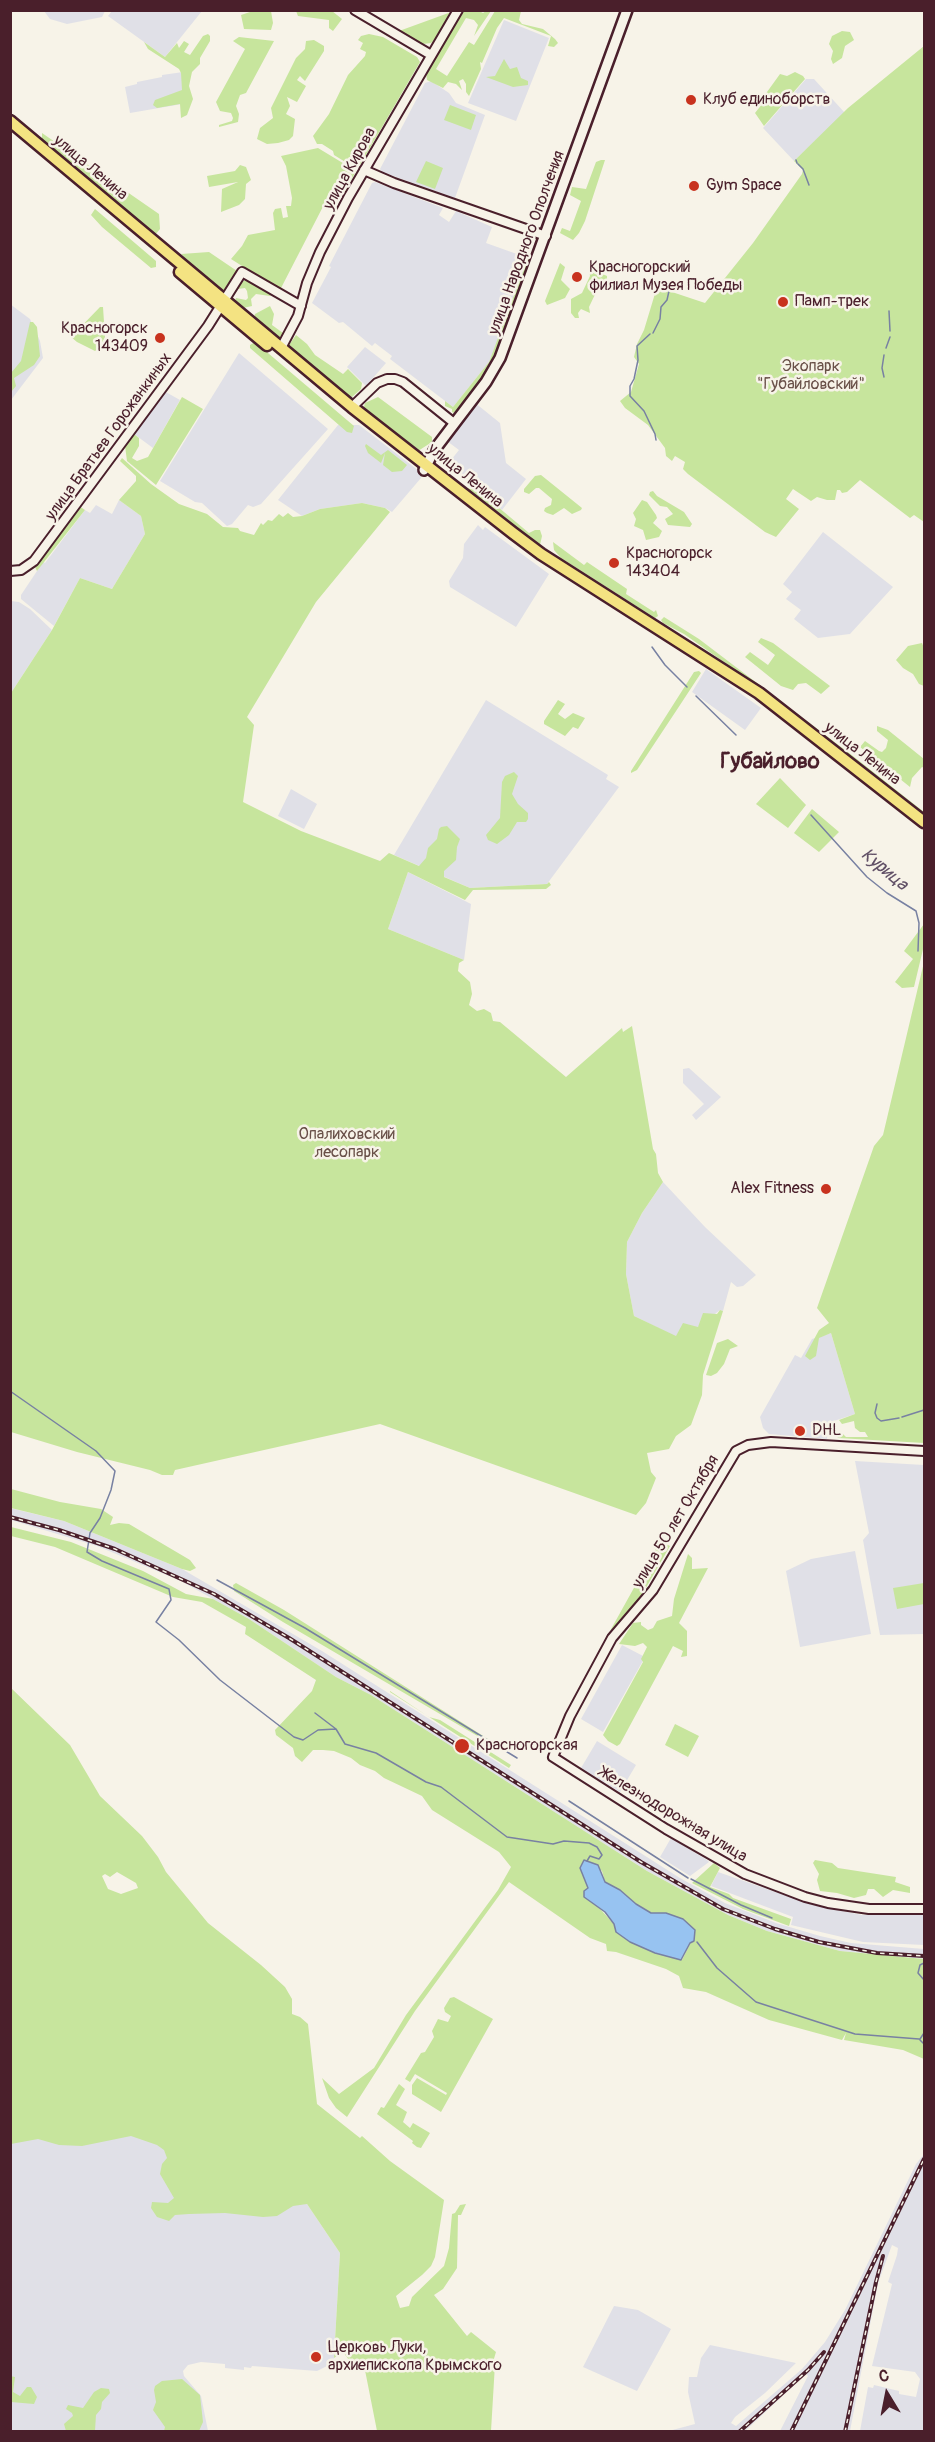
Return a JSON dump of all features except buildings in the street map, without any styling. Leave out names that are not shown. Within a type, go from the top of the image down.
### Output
[{"type":"main road","name":"улица Народного Ополчения","points":[[425,467],[498,364],[627,10]]},
{"type":"main road","name":"улица Ленина","points":[[10,120],[221,302],[281,348],[530,553],[756,698],[924,830]]},
{"type":"main road","name":"улица Ленина","points":[[10,128],[425,467],[541,554],[767,699],[924,822]]},
{"type":"street","points":[[355,10],[431,55]]},
{"type":"street","name":"улица Кирова","points":[[281,348],[292,330],[320,252],[364,170],[458,10]]},
{"type":"street","points":[[364,170],[376,177],[420,193],[546,236]]},
{"type":"street","name":"улица Братьев Горожанкиных","points":[[10,571],[21,570],[34,561],[185,358],[242,272],[301,306]]},
{"type":"street","points":[[352,407],[377,383],[395,379],[403,382],[454,423]]},
{"type":"street","name":"улица 50 лет Октября","points":[[553,1757],[570,1716],[612,1638],[653,1590],[732,1454],[743,1447],[767,1442],[924,1451]]},
{"type":"street","name":"Железнодорожная улица","points":[[553,1757],[664,1827],[745,1874],[805,1897],[835,1904],[884,1910],[924,1909]]},
{"type":"shaded area","points":[[44,11],[105,11],[102,17],[67,24],[50,19]]},
{"type":"shaded area","points":[[112,11],[202,11],[165,57],[108,16]]},
{"type":"shaded area","points":[[504,20],[549,38],[516,121],[468,103]]},
{"type":"shaded area","points":[[183,72],[188,103],[130,113],[125,87],[162,77],[162,75]]},
{"type":"shaded area","points":[[806,79],[814,79],[845,113],[794,161],[763,128]]},
{"type":"shaded area","points":[[431,81],[449,93],[456,103],[485,115],[455,198],[382,172],[380,169],[425,83]]},
{"type":"shaded area","points":[[375,182],[443,208],[439,215],[449,222],[456,211],[492,227],[486,243],[528,258],[489,362],[453,407],[390,359],[392,356],[375,343],[372,346],[343,322],[339,323],[312,303],[372,183]]},
{"type":"shaded area","points":[[10,304],[30,319],[40,341],[43,358],[11,400]]},
{"type":"shaded area","points":[[365,347],[386,363],[366,386],[347,367]]},
{"type":"shaded area","points":[[239,353],[328,429],[261,504],[253,507],[248,505],[232,524],[227,526],[202,503],[195,502],[160,481]]},
{"type":"shaded area","points":[[164,391],[180,400],[153,448],[134,434]]},
{"type":"shaded area","points":[[474,402],[500,423],[506,463],[526,479],[502,510],[447,465],[459,450],[447,441]]},
{"type":"shaded area","points":[[338,425],[359,425],[419,471],[421,478],[392,512],[385,508],[362,503],[320,509],[302,516],[278,500]]},
{"type":"shaded area","points":[[119,500],[141,516],[145,534],[112,589],[80,578],[54,626],[21,599],[21,595],[43,562],[45,563],[85,510],[90,513],[96,505],[112,514]]},
{"type":"shaded area","points":[[478,525],[483,530],[485,527],[549,574],[516,627],[450,587],[449,581],[463,558],[464,544]]},
{"type":"shaded area","points":[[823,532],[893,587],[850,634],[818,638],[794,619],[801,610],[786,599],[792,592],[783,584]]},
{"type":"shaded area","points":[[11,601],[19,602],[30,609],[52,630],[11,693]]},
{"type":"shaded area","points":[[706,669],[761,708],[745,730],[692,692]]},
{"type":"shaded area","points":[[486,700],[608,775],[606,779],[619,787],[547,884],[470,888],[394,855]]},
{"type":"shaded area","points":[[291,789],[317,804],[304,829],[278,816]]},
{"type":"shaded area","points":[[408,872],[471,904],[464,960],[388,929]]},
{"type":"shaded area","points":[[689,1068],[721,1097],[696,1120],[692,1115],[704,1104],[683,1083],[683,1069]]},
{"type":"shaded area","points":[[663,1182],[705,1227],[756,1275],[743,1286],[737,1287],[731,1282],[723,1311],[720,1310],[698,1327],[676,1337],[634,1316],[626,1274],[627,1242],[642,1213]]},
{"type":"shaded area","points":[[831,1333],[855,1414],[828,1423],[827,1439],[769,1434],[763,1428],[760,1417],[795,1355],[801,1358],[812,1339]]},
{"type":"shaded area","points":[[855,1461],[924,1465],[924,1634],[880,1635],[863,1540],[869,1533]]},
{"type":"shaded area","points":[[10,1508],[64,1521],[182,1569],[322,1651],[680,1878],[725,1903],[776,1923],[820,1936],[851,1943],[924,1949],[924,1959],[840,1951],[767,1931],[728,1915],[647,1871],[371,1695],[336,1677],[249,1619],[181,1581],[97,1546],[11,1520]]},
{"type":"shaded area","points":[[855,1551],[871,1634],[800,1647],[786,1571],[811,1559]]},
{"type":"shaded area","points":[[622,1645],[645,1657],[603,1732],[581,1719]]},
{"type":"shaded area","points":[[597,1741],[636,1765],[620,1792],[581,1768]]},
{"type":"shaded area","points":[[671,1838],[709,1862],[690,1876],[660,1857]]},
{"type":"shaded area","points":[[718,1872],[813,1905],[862,1915],[924,1914],[924,1945],[863,1942],[791,1925],[793,1917],[711,1886]]},
{"type":"shaded area","points":[[11,2071],[307,2204],[340,2253],[334,2358],[329,2365],[317,2371],[252,2366],[251,2368],[244,2367],[244,2370],[225,2368],[225,2364],[201,2362],[188,2365],[183,2371],[184,2376],[201,2396],[208,2431],[11,2432]]},
{"type":"shaded area","points":[[924,2154],[924,2431],[860,2431],[868,2387],[873,2388],[874,2385],[916,2397],[920,2379],[915,2372],[872,2366],[892,2284],[888,2282],[897,2255],[898,2248],[892,2245],[878,2283],[850,2431],[780,2431],[808,2376],[806,2374],[745,2431],[665,2432],[695,2424],[688,2392],[689,2377],[697,2377],[701,2358],[710,2345],[796,2363],[765,2393],[735,2417],[731,2423],[736,2426],[802,2369],[825,2342],[845,2310],[916,2164]]},
{"type":"shaded area","points":[[614,2306],[638,2310],[671,2329],[637,2391],[583,2367]]},
{"type":"green space","points":[[256,10],[271,11],[273,23],[271,30],[244,29],[241,15]]},
{"type":"green space","points":[[296,11],[332,11],[342,19],[333,31],[329,28],[329,20],[298,16]]},
{"type":"green space","points":[[454,11],[437,38],[431,43],[423,44],[399,31]]},
{"type":"green space","points":[[459,11],[483,13],[491,11],[474,36],[478,25],[474,20],[466,18],[436,69],[447,76],[469,42],[474,45],[495,11],[521,11],[519,20],[522,24],[543,29],[555,39],[558,43],[554,47],[548,46],[551,36],[504,18],[497,28],[482,63],[480,62],[481,69],[469,96],[463,79],[459,81],[462,90],[456,84],[448,82],[443,88],[427,80],[426,73]]},
{"type":"green space","points":[[842,31],[850,32],[854,40],[845,46],[842,58],[833,64],[831,59],[833,51],[829,44],[832,36]]},
{"type":"green space","points":[[208,34],[210,41],[200,58],[200,64],[192,72],[189,86],[193,99],[187,115],[181,118],[180,104],[157,108],[153,105],[155,100],[182,90],[181,73],[179,69],[148,49],[144,42],[165,57],[177,43],[179,48],[184,41],[189,44],[184,52],[190,55],[203,36]]},
{"type":"green space","points":[[369,34],[383,37],[417,57],[420,62],[360,165],[355,168],[334,155],[333,151],[322,144],[317,144],[313,136],[329,114],[348,75],[365,56],[366,52],[360,49],[363,43],[358,40],[361,36]]},
{"type":"green space","points":[[239,37],[274,41],[246,93],[240,95],[236,106],[239,114],[238,122],[219,127],[219,125],[232,121],[233,118],[231,113],[220,111],[216,102],[245,49],[233,41]]},
{"type":"green space","points":[[314,40],[324,46],[324,51],[305,81],[300,76],[297,80],[306,86],[297,102],[287,97],[290,106],[286,114],[295,119],[293,136],[289,140],[267,144],[257,139],[260,128],[273,118],[271,108],[296,58],[305,49],[306,41]]},
{"type":"green space","name":"Экопарк \"Губайловский\"","points":[[924,46],[924,522],[914,515],[910,518],[860,480],[847,492],[842,493],[837,490],[835,500],[817,497],[811,501],[793,489],[786,499],[799,509],[776,537],[765,532],[688,474],[683,469],[685,462],[675,456],[672,461],[666,456],[665,448],[648,425],[625,408],[620,401],[631,392],[639,364],[634,357],[637,344],[644,330],[657,287],[705,303],[753,243],[802,174],[803,170],[794,161],[848,108]]},
{"type":"green space","points":[[504,59],[510,69],[517,67],[521,78],[528,81],[528,85],[513,87],[486,77],[495,76]]},
{"type":"green space","points":[[795,72],[805,79],[764,126],[755,113],[767,92],[780,74],[787,76]]},
{"type":"green space","points":[[450,105],[476,115],[471,130],[444,120]]},
{"type":"green space","points":[[42,133],[159,214],[160,229],[155,235],[42,141]]},
{"type":"green space","points":[[318,148],[356,171],[344,194],[330,193],[280,290],[231,259],[248,235],[275,230],[273,213],[275,209],[281,208],[283,218],[288,217],[286,206],[291,206],[292,198],[286,166],[281,156]]},
{"type":"green space","points":[[605,160],[585,221],[573,240],[560,233],[562,228],[570,231],[581,201],[570,195],[572,187],[586,189],[596,162]]},
{"type":"green space","points":[[426,161],[443,168],[435,189],[416,182]]},
{"type":"green space","points":[[240,165],[246,167],[251,180],[246,184],[245,199],[239,205],[221,212],[222,189],[238,182],[209,187],[207,176],[235,171]]},
{"type":"green space","points":[[95,209],[156,261],[156,267],[151,268],[102,227],[91,215]]},
{"type":"green space","points":[[209,252],[237,271],[229,287],[224,290],[221,291],[181,254]]},
{"type":"green space","points":[[528,258],[532,261],[498,354],[454,413],[452,409],[445,406],[445,401],[453,407],[489,362]]},
{"type":"green space","points":[[560,263],[565,267],[561,280],[570,289],[565,298],[547,305],[545,301]]},
{"type":"green space","points":[[589,268],[607,276],[607,280],[602,280],[589,307],[590,313],[581,309],[578,313],[579,318],[575,318],[571,313],[571,299],[582,293],[590,276]]},
{"type":"green space","points":[[247,280],[254,281],[273,294],[270,296],[256,294],[251,299],[252,306],[243,308],[235,301],[236,298],[246,300],[247,291],[245,288],[238,289],[236,286],[237,283]]},
{"type":"green space","points":[[270,306],[274,314],[272,325],[283,333],[279,339],[254,318],[255,314]]},
{"type":"green space","points":[[100,307],[103,307],[105,337],[95,351],[71,337]]},
{"type":"green space","points":[[30,322],[37,327],[40,356],[34,365],[14,378],[16,386],[11,392],[11,373],[21,361]]},
{"type":"green space","points":[[296,335],[315,355],[343,374],[348,369],[362,383],[361,389],[352,397],[345,395],[290,349],[289,345]]},
{"type":"green space","points":[[255,342],[354,426],[352,433],[347,432],[250,348],[250,345]]},
{"type":"green space","points":[[182,397],[203,409],[156,485],[127,461],[125,446],[134,434],[139,438],[139,446],[132,458],[137,461],[148,457]]},
{"type":"green space","points":[[378,397],[432,437],[432,442],[418,451],[363,410],[365,403]]},
{"type":"green space","points":[[366,444],[381,455],[388,450],[407,465],[402,471],[392,472],[383,465],[385,453],[381,463],[368,453]]},
{"type":"green space","name":"Опалиховский лесопарк","points":[[122,458],[151,484],[179,504],[207,514],[223,527],[238,528],[240,531],[254,535],[261,523],[263,525],[268,520],[272,521],[279,514],[283,517],[288,513],[293,517],[302,516],[320,509],[362,503],[385,508],[390,512],[316,602],[247,717],[254,725],[243,802],[301,831],[380,861],[389,853],[419,866],[426,858],[428,848],[437,839],[439,829],[447,826],[460,839],[456,860],[444,871],[444,877],[470,888],[547,884],[549,882],[551,885],[546,889],[473,890],[465,900],[408,872],[388,929],[464,960],[459,963],[458,971],[470,982],[472,994],[469,1005],[477,1011],[484,1009],[491,1013],[493,1021],[500,1022],[566,1077],[622,1028],[623,1032],[632,1026],[653,1149],[656,1154],[658,1173],[663,1182],[642,1213],[627,1242],[626,1274],[634,1316],[676,1336],[683,1323],[698,1327],[703,1313],[717,1314],[720,1310],[723,1311],[703,1375],[702,1395],[691,1425],[676,1436],[669,1449],[647,1453],[651,1472],[656,1478],[646,1503],[636,1515],[380,1424],[175,1470],[173,1475],[162,1475],[11,1432],[11,693],[52,630],[80,578],[112,589],[145,534],[141,516],[119,500],[136,481],[136,476],[120,461]]},
{"type":"green space","points":[[541,475],[582,508],[581,510],[572,514],[564,508],[553,515],[544,511],[551,505],[552,499],[539,488],[529,494],[524,492],[535,476]]},
{"type":"green space","points":[[467,488],[479,491],[529,533],[540,530],[542,536],[540,545],[469,493]]},
{"type":"green space","points":[[653,491],[657,496],[684,512],[692,524],[690,527],[668,525],[665,519],[673,514],[649,495]]},
{"type":"green space","points":[[642,500],[647,502],[656,515],[657,518],[653,523],[662,531],[659,537],[646,540],[643,530],[634,526],[636,519],[633,513]]},
{"type":"green space","points":[[79,506],[85,510],[37,571],[34,565]]},
{"type":"green space","points":[[553,542],[584,565],[587,562],[627,589],[626,594],[654,612],[656,610],[658,616],[655,618],[561,558],[554,550]]},
{"type":"green space","points":[[664,617],[699,639],[853,756],[924,812],[924,817],[741,674],[684,634],[663,623],[661,620]]},
{"type":"green space","points":[[761,638],[773,643],[830,686],[821,694],[806,683],[798,684],[793,690],[781,686],[745,657],[750,652],[768,665],[775,655],[758,642]]},
{"type":"green space","points":[[922,643],[924,686],[919,684],[913,674],[896,660],[908,646]]},
{"type":"green space","points":[[694,672],[701,673],[637,770],[631,773]]},
{"type":"green space","points":[[558,700],[565,704],[558,714],[565,719],[573,713],[585,718],[578,729],[573,727],[565,736],[544,724]]},
{"type":"green space","points":[[877,726],[888,730],[924,759],[924,768],[922,767],[912,778],[910,787],[860,747],[865,741],[882,752],[886,748],[888,740],[877,731]]},
{"type":"green space","points":[[514,772],[518,776],[512,794],[518,804],[528,813],[528,819],[526,822],[517,822],[509,835],[497,844],[488,840],[486,835],[500,818],[502,782],[505,776]]},
{"type":"green space","points":[[780,778],[806,805],[788,828],[756,804]]},
{"type":"green space","points":[[812,809],[839,832],[819,852],[794,833]]},
{"type":"green space","points":[[924,924],[924,945],[914,987],[902,988],[895,982],[913,959],[904,951]]},
{"type":"green space","points":[[924,962],[924,1443],[838,1438],[835,1434],[841,1432],[846,1437],[868,1437],[865,1432],[860,1432],[855,1428],[854,1421],[842,1424],[839,1420],[855,1414],[831,1333],[819,1338],[816,1356],[810,1360],[805,1356],[819,1330],[829,1323],[817,1308],[874,1146],[883,1135]]},
{"type":"green space","points":[[728,1339],[738,1346],[730,1349],[724,1364],[717,1373],[711,1376],[706,1375],[717,1343]]},
{"type":"green space","points":[[11,1489],[60,1502],[101,1509],[113,1517],[110,1525],[129,1524],[190,1560],[196,1568],[190,1571],[182,1569],[64,1521],[11,1508]]},
{"type":"green space","points":[[11,1527],[71,1542],[143,1571],[186,1594],[213,1599],[249,1619],[336,1677],[371,1695],[647,1871],[728,1915],[767,1931],[840,1951],[924,1959],[924,2059],[903,2050],[844,2040],[846,2033],[842,2040],[769,2020],[706,1992],[683,1988],[679,1976],[666,1969],[607,1951],[606,1944],[590,1938],[509,1882],[415,2011],[347,2117],[329,2098],[322,2078],[339,2094],[374,2068],[406,2015],[498,1890],[511,1867],[499,1852],[432,1810],[422,1796],[384,1778],[351,1758],[334,1751],[323,1750],[313,1750],[302,1762],[295,1756],[293,1748],[276,1735],[275,1730],[312,1691],[316,1680],[245,1634],[246,1627],[202,1602],[173,1597],[55,1547],[11,1536]],"holes":[[[587,1860],[602,1871],[605,1882],[651,1913],[666,1913],[683,1919],[690,1927],[693,1938],[682,1960],[655,1953],[630,1942],[584,1891],[588,1888],[584,1878]]]},
{"type":"green space","points":[[660,1541],[670,1546],[636,1605],[610,1631]]},
{"type":"green space","points":[[688,1554],[692,1558],[692,1569],[708,1568],[679,1623],[687,1631],[687,1656],[681,1657],[683,1651],[673,1646],[617,1746],[603,1735],[643,1662],[641,1659],[647,1647],[643,1643],[635,1646],[619,1644],[633,1623],[641,1622],[641,1625],[648,1630],[653,1628],[657,1621],[672,1616],[674,1599]]},
{"type":"green space","points":[[236,1583],[284,1610],[488,1739],[486,1741],[283,1622],[234,1591],[233,1585]]},
{"type":"green space","points":[[924,1583],[924,1604],[897,1609],[893,1588]]},
{"type":"green space","points":[[11,1688],[70,1745],[100,1796],[142,1836],[166,1872],[208,1923],[285,1987],[292,1999],[292,2014],[308,2024],[317,2104],[444,2200],[435,2257],[431,2266],[422,2275],[396,2296],[400,2308],[409,2306],[412,2297],[444,2266],[449,2248],[452,2214],[460,2205],[466,2204],[461,2215],[458,2215],[457,2268],[443,2289],[434,2295],[467,2336],[471,2332],[496,2352],[493,2362],[495,2364],[491,2431],[377,2431],[363,2360],[361,2368],[355,2368],[343,2352],[334,2358],[340,2253],[307,2204],[293,2206],[277,2216],[263,2217],[225,2213],[189,2214],[175,2215],[169,2221],[157,2217],[151,2208],[152,2202],[168,2203],[174,2198],[160,2174],[162,2164],[167,2158],[164,2150],[157,2145],[131,2136],[82,2146],[59,2145],[38,2139],[11,2144]],"holes":[[[117,1872],[136,1883],[138,1888],[121,1894],[108,1889],[102,1876],[105,1874],[110,1877]]]},
{"type":"green space","points":[[429,1717],[440,1720],[511,1765],[509,1768]]},
{"type":"green space","points":[[675,1724],[699,1736],[688,1757],[665,1745]]},
{"type":"green space","points":[[815,1860],[832,1863],[838,1868],[896,1877],[895,1882],[910,1887],[910,1893],[893,1890],[883,1897],[874,1889],[868,1889],[866,1895],[854,1898],[820,1891],[817,1880],[819,1874],[813,1863]]},
{"type":"green space","points":[[714,1863],[720,1868],[710,1887],[791,1919],[789,1926],[743,1909],[692,1883]]},
{"type":"green space","points":[[454,1997],[493,2019],[441,2112],[412,2094],[412,2085],[417,2078],[446,2095],[447,2093],[415,2074],[410,2082],[405,2079],[434,2037],[432,2031],[438,2019],[448,2022],[451,2016],[445,2012],[444,2008],[450,1998]]},
{"type":"green space","points":[[399,2084],[405,2089],[396,2105],[407,2112],[403,2122],[410,2128],[413,2123],[430,2133],[421,2148],[377,2114],[381,2107],[384,2108]]},
{"type":"green space","points":[[10,2376],[15,2377],[13,2392],[20,2396],[27,2387],[31,2387],[37,2397],[34,2404],[11,2402]]},
{"type":"green space","points":[[182,2379],[200,2395],[203,2422],[199,2431],[164,2431],[165,2427],[153,2410],[156,2402],[155,2386],[162,2381]]},
{"type":"green space","points":[[101,2388],[109,2389],[110,2393],[102,2402],[101,2409],[96,2415],[95,2431],[66,2431],[64,2424],[73,2416],[66,2409],[68,2405],[83,2408],[94,2392]]},
{"type":"water","points":[[584,1860],[598,1865],[605,1882],[620,1890],[636,1904],[651,1913],[666,1913],[683,1919],[695,1930],[694,1941],[690,1943],[681,1960],[655,1953],[630,1942],[616,1932],[614,1924],[605,1912],[584,1897],[584,1891],[588,1888],[580,1868]]},
{"type":"waterway","points":[[798,164],[803,169],[809,185]]},
{"type":"waterway","name":"Курица","points":[[653,333],[669,291]]},
{"type":"waterway","points":[[889,311],[890,331]]},
{"type":"waterway","name":"Курица","points":[[650,334],[637,346],[638,360],[630,386],[630,396],[644,411],[656,440]]},
{"type":"waterway","points":[[886,348],[890,337]]},
{"type":"waterway","points":[[884,355],[882,368],[884,377]]},
{"type":"waterway","name":"Курица","points":[[652,647],[665,665],[687,687]]},
{"type":"waterway","name":"Курица","points":[[696,696],[736,735]]},
{"type":"waterway","name":"Курица","points":[[811,815],[867,877],[916,911],[919,923],[918,951]]},
{"type":"waterway","points":[[10,1391],[96,1451],[115,1471],[111,1490],[100,1518],[90,1533],[87,1552],[102,1561],[169,1589],[171,1600],[156,1622],[179,1640],[220,1680],[294,1737],[303,1740],[318,1730],[336,1729]]},
{"type":"waterway","points":[[877,1404],[875,1413],[881,1421],[899,1418]]},
{"type":"waterway","points":[[902,1417],[924,1410]]},
{"type":"waterway","points":[[217,1580],[305,1628],[517,1758]]},
{"type":"waterway","points":[[315,1713],[336,1729],[345,1744],[376,1753],[426,1782],[441,1787],[507,1837],[553,1844],[564,1841],[589,1843],[597,1847],[602,1855],[599,1859],[590,1856],[587,1861]]},
{"type":"waterway","points":[[569,1801],[688,1878]]},
{"type":"waterway","points":[[691,1879],[772,1918]]},
{"type":"waterway","points":[[697,1942],[717,1968],[756,2002],[855,2034],[919,2039]]},
{"type":"waterway","name":"Курица","points":[[924,1963],[920,1965],[918,1973],[924,1980]]},
{"type":"waterway","name":"Курица","points":[[920,2039],[924,2033]]},
{"type":"waterway","name":"Курица","points":[[920,2040],[924,2044]]},
{"type":"railway","points":[[10,1517],[59,1530],[115,1549],[214,1594],[289,1638],[641,1862],[723,1909],[775,1929],[819,1942],[877,1953],[924,1956]]},
{"type":"railway","points":[[791,2432],[924,2159]]},
{"type":"railway","points":[[845,2432],[883,2256]]},
{"type":"railway","points":[[739,2432],[808,2370],[824,2352]]},
{"type":"place","name":"Клуб единоборств","points":[[691,100]]},
{"type":"place","name":"Gym Space","points":[[694,186]]},
{"type":"place","name":"Красногорский филиал Музея Победы","points":[[577,277]]},
{"type":"place","name":"Памп-трек","points":[[783,302]]},
{"type":"place","name":"Красногорск 143409","points":[[160,338]]},
{"type":"place","name":"Красногорск 143404","points":[[614,563]]},
{"type":"place","name":"Alex Fitness","points":[[826,1189]]},
{"type":"place","name":"DHL","points":[[800,1431]]},
{"type":"place","name":"Красногорская","points":[[462,1746]]},
{"type":"place","name":"Церковь Луки, архиепископа Крымского","points":[[316,2357]]},
{"type":"district","name":"Губайлово","points":[[770,762]]}]
